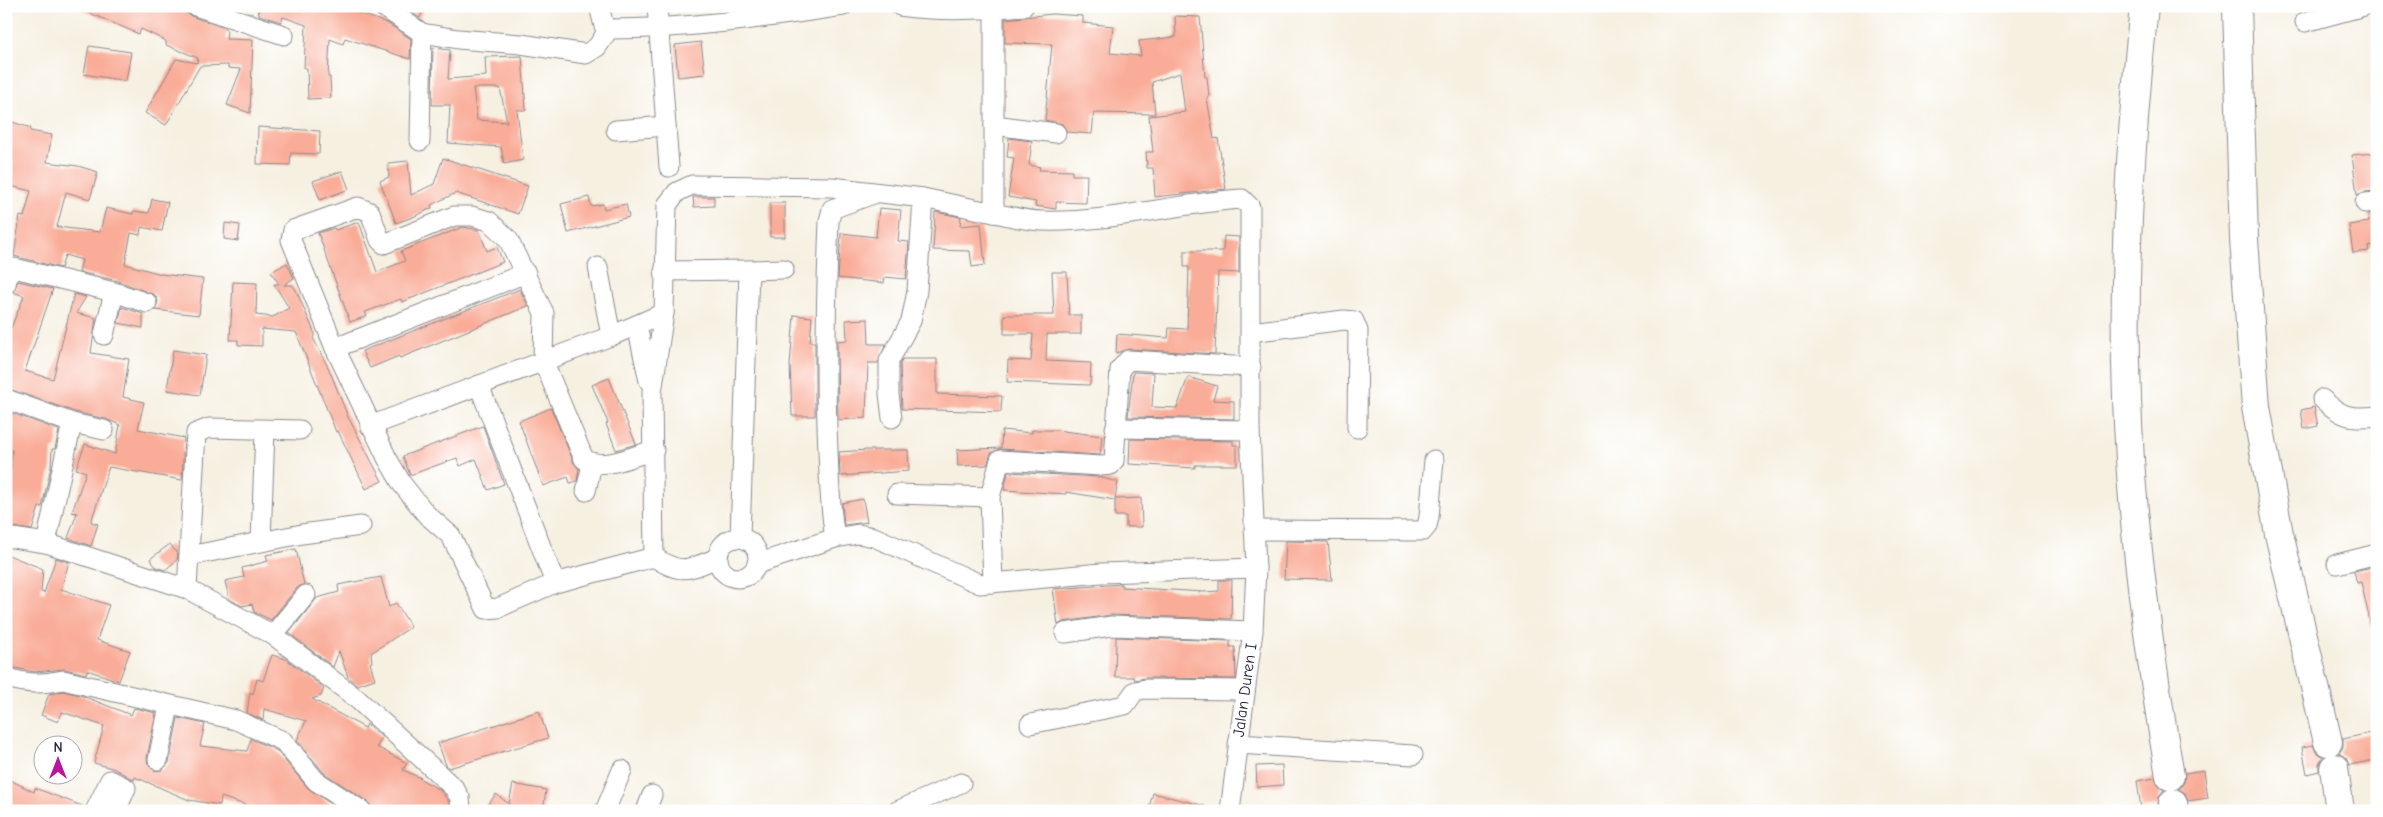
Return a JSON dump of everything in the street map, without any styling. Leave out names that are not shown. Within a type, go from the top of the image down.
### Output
[{"type":"highway","points":[[2144,6],[2132,154],[2126,311],[2127,398],[2137,547],[2149,654],[2170,776]]},
{"type":"highway","points":[[2237,6],[2244,239],[2256,407],[2279,534],[2328,742]]},
{"type":"highway","points":[[2334,768],[2340,811]]},
{"type":"street","points":[[195,6],[284,35]]},
{"type":"street","points":[[382,6],[422,33],[466,40],[521,44],[586,54],[597,47],[609,30]]},
{"type":"street","points":[[599,6],[604,26],[609,30],[657,29],[754,13],[843,6]]},
{"type":"street","points":[[656,6],[670,167]]},
{"type":"street","points":[[654,556],[652,392],[664,314],[667,205],[677,192],[692,185],[832,187],[924,198],[994,213],[994,125],[1009,7],[926,10],[900,6]]},
{"type":"street","points":[[2305,22],[2364,6]]},
{"type":"street","points":[[420,141],[418,116],[422,33]]},
{"type":"street","points":[[994,125],[1056,133]]},
{"type":"street","points":[[616,130],[666,126]]},
{"type":"street","points":[[835,538],[831,515],[826,426],[825,315],[829,220],[832,209],[877,192]]},
{"type":"street","points":[[892,418],[889,394],[889,362],[911,321],[917,291],[924,198]]},
{"type":"street","name":"Jalan Duren I","points":[[994,213],[1042,221],[1103,218],[1211,201],[1242,199],[1250,207],[1250,430],[1256,568],[1253,631],[1230,811]]},
{"type":"street","points":[[654,450],[602,465],[592,464],[584,459],[543,360],[544,313],[526,272],[508,239],[489,221],[472,216],[454,216],[384,244],[380,240],[370,212],[358,207],[293,230],[291,240],[335,348],[370,426],[402,484],[426,514],[451,536],[486,608],[498,608],[555,583],[654,556]]},
{"type":"street","points":[[598,266],[611,336]]},
{"type":"street","points":[[6,284],[9,270],[14,268],[114,292],[147,303]]},
{"type":"street","points":[[664,271],[784,268]]},
{"type":"street","points":[[740,537],[749,270]]},
{"type":"street","points":[[335,348],[526,272]]},
{"type":"street","points":[[104,335],[114,292]]},
{"type":"street","points":[[370,426],[611,336],[664,314]]},
{"type":"street","points":[[1251,332],[1344,320],[1354,322],[1358,331],[1357,428]]},
{"type":"street","points":[[637,326],[652,392]]},
{"type":"street","points":[[993,583],[990,497],[1000,460],[1111,465],[1114,461],[1120,369],[1128,360],[1251,367]]},
{"type":"street","points":[[480,385],[555,583]]},
{"type":"street","points":[[6,399],[72,423],[104,430]]},
{"type":"street","points":[[2322,399],[2336,412],[2354,419],[2377,416]]},
{"type":"street","points":[[46,543],[72,423]]},
{"type":"street","points":[[187,588],[196,433],[209,428],[300,430]]},
{"type":"street","points":[[1115,428],[1250,430]]},
{"type":"street","points":[[261,541],[265,430]]},
{"type":"street","points":[[1254,530],[1423,531],[1427,526],[1429,517],[1434,460]]},
{"type":"street","points":[[586,491],[592,464]]},
{"type":"street","points":[[898,494],[990,497]]},
{"type":"street","points":[[189,556],[261,541],[361,526]]},
{"type":"street","points":[[757,564],[835,538],[858,534],[874,537],[980,584],[1101,573],[1256,568]]},
{"type":"street","points":[[6,537],[46,543],[187,588],[273,635],[356,698],[454,788],[460,798],[461,811]]},
{"type":"street","points":[[740,537],[751,542],[758,552],[757,564],[753,571],[746,576],[730,577],[723,572],[717,558],[720,546],[729,539],[740,537]]},
{"type":"street","points":[[2337,564],[2377,554]]},
{"type":"street","points":[[654,556],[668,567],[680,569],[692,568],[717,558]]},
{"type":"street","points":[[273,635],[306,595]]},
{"type":"street","points":[[1065,633],[1111,626],[1253,631]]},
{"type":"street","points":[[6,676],[16,681],[40,685],[63,680],[236,720],[283,741],[316,781],[362,811]]},
{"type":"street","points":[[1030,724],[1125,706],[1136,691],[1145,689],[1245,690]]},
{"type":"street","points":[[158,760],[169,706]]},
{"type":"street","points":[[1238,744],[1413,755]]},
{"type":"street","points":[[605,811],[622,770]]},
{"type":"street","points":[[95,811],[110,780],[126,786],[116,811]]},
{"type":"street","points":[[898,811],[961,783]]},
{"type":"building","points":[[73,6],[184,6],[186,13],[191,16],[225,28],[227,30],[226,39],[253,40],[250,113],[227,105],[241,69],[228,68],[228,65],[200,66],[166,125],[145,113],[176,59],[197,63],[198,58],[166,45],[166,41],[141,29],[139,34]]},
{"type":"building","points":[[258,6],[292,6],[308,12],[310,6],[357,6],[355,12],[387,23],[411,39],[410,59],[345,38],[343,44],[330,39],[328,77],[330,77],[331,98],[308,99],[307,68],[304,68],[306,25],[283,17],[281,22],[259,15]]},
{"type":"building","points":[[402,6],[424,6],[420,18]]},
{"type":"building","points":[[1052,14],[1083,16],[1083,23],[1113,26],[1110,53],[1141,56],[1139,41],[1176,37],[1175,16],[1200,17],[1205,77],[1207,77],[1209,97],[1207,98],[1214,139],[1218,138],[1226,189],[1155,197],[1153,168],[1147,168],[1146,152],[1153,152],[1149,116],[1185,112],[1180,73],[1152,82],[1155,114],[1094,113],[1092,134],[1067,132],[1062,124],[1045,120],[1052,44],[1005,43],[1005,19]]},
{"type":"building","points":[[701,42],[705,74],[678,77],[675,45]]},
{"type":"building","points":[[89,46],[131,52],[126,81],[84,74]]},
{"type":"building","points":[[433,48],[450,50],[448,79],[486,76],[485,57],[522,56],[526,110],[517,110],[523,160],[504,164],[501,147],[448,143],[450,105],[432,105]],"holes":[[[473,88],[500,88],[507,122],[477,120]]]},
{"type":"building","points":[[6,120],[31,128],[30,131],[52,135],[47,162],[78,166],[98,172],[90,199],[66,192],[57,227],[100,232],[106,208],[133,214],[133,211],[149,213],[152,199],[168,202],[162,231],[141,227],[140,235],[131,233],[125,264],[161,274],[203,279],[199,315],[155,310],[158,301],[155,295],[118,281],[79,272],[82,260],[65,255],[61,268],[14,256],[20,216],[24,217],[31,191],[6,185]]},
{"type":"building","points":[[258,127],[320,131],[319,154],[291,153],[290,165],[257,164]]},
{"type":"building","points":[[1009,138],[1032,141],[1029,165],[1040,167],[1039,170],[1072,171],[1072,175],[1087,175],[1086,203],[1056,202],[1056,209],[1035,206],[1036,202],[1008,197],[1014,158],[1007,157]]},
{"type":"building","points":[[2374,153],[2377,191],[2364,192],[2357,195],[2352,155]]},
{"type":"building","points":[[443,158],[528,186],[518,214],[456,193],[431,205],[432,208],[396,223],[380,181],[389,177],[388,163],[408,161],[411,195],[434,184]]},
{"type":"building","points":[[342,171],[349,189],[320,200],[313,181]]},
{"type":"building","points":[[589,197],[591,206],[603,204],[604,209],[626,204],[629,217],[568,233],[561,204]]},
{"type":"building","points":[[693,197],[714,197],[714,206],[694,207]]},
{"type":"building","points":[[770,203],[785,203],[785,237],[770,237]]},
{"type":"building","points":[[879,208],[901,210],[898,241],[909,242],[906,279],[885,277],[884,283],[838,278],[841,233],[876,237]]},
{"type":"building","points":[[935,212],[961,217],[960,226],[981,224],[985,265],[972,267],[970,251],[933,250]]},
{"type":"building","points":[[2377,213],[2377,245],[2368,247],[2369,251],[2353,253],[2349,225],[2369,222],[2368,214]]},
{"type":"building","points":[[359,222],[377,272],[405,261],[401,251],[463,227],[479,230],[487,251],[497,247],[503,262],[402,302],[401,299],[365,312],[367,316],[350,322],[318,233],[334,228],[335,230]]},
{"type":"building","points":[[225,223],[240,225],[238,241],[224,239]]},
{"type":"building","points":[[1224,236],[1239,237],[1239,273],[1218,272],[1215,354],[1129,349],[1116,353],[1117,334],[1168,338],[1169,328],[1187,329],[1189,267],[1184,267],[1184,251],[1223,251]]},
{"type":"building","points":[[287,263],[294,278],[284,285],[292,285],[296,290],[315,334],[313,338],[329,369],[348,417],[382,481],[366,489],[338,431],[336,432],[296,332],[262,329],[262,346],[238,345],[238,340],[230,340],[233,282],[257,283],[256,315],[273,317],[289,308],[274,284],[279,284],[271,272]]},
{"type":"building","points":[[1052,272],[1067,272],[1069,315],[1081,315],[1081,334],[1047,334],[1046,361],[1091,363],[1090,385],[1007,382],[1008,360],[1031,361],[1033,334],[1004,334],[1004,315],[1054,315]]},
{"type":"building","points":[[18,281],[53,289],[25,371],[53,379],[74,294],[86,297],[76,313],[96,318],[91,353],[129,359],[123,397],[144,402],[138,429],[184,438],[182,480],[109,467],[91,522],[98,524],[91,546],[68,538],[77,513],[72,512],[86,472],[76,469],[85,444],[115,454],[120,425],[106,419],[75,412],[6,388],[6,326],[11,328],[24,296],[13,292]]},
{"type":"building","points":[[520,289],[528,306],[400,358],[399,356],[370,368],[362,351]]},
{"type":"building","points":[[122,307],[143,314],[143,328],[118,323]]},
{"type":"building","points":[[794,315],[812,317],[810,342],[815,342],[815,416],[792,416],[790,365]]},
{"type":"building","points":[[868,319],[869,344],[886,344],[878,363],[868,363],[866,418],[838,420],[837,341],[847,340],[846,320]]},
{"type":"building","points":[[173,350],[206,355],[200,395],[167,390]]},
{"type":"building","points":[[903,359],[937,359],[937,394],[1002,396],[1001,412],[902,409],[900,364]]},
{"type":"building","points":[[1133,372],[1154,373],[1152,407],[1177,408],[1188,377],[1217,386],[1213,400],[1234,401],[1234,419],[1128,417]]},
{"type":"building","points":[[609,378],[636,444],[616,450],[606,424],[608,423],[592,385]]},
{"type":"building","points":[[2314,407],[2318,426],[2304,429],[2301,410]]},
{"type":"building","points":[[551,408],[574,463],[579,469],[577,481],[570,483],[568,477],[543,486],[519,421]]},
{"type":"building","points":[[6,411],[59,430],[55,449],[52,449],[51,467],[42,507],[39,507],[32,530],[6,526],[6,477],[10,477],[12,450],[6,450]]},
{"type":"building","points":[[483,426],[504,484],[488,490],[476,459],[460,466],[457,458],[410,475],[403,456]]},
{"type":"building","points":[[1002,430],[1032,433],[1032,430],[1056,430],[1102,436],[1100,455],[1000,449],[991,453],[987,465],[958,466],[957,450],[1001,448]]},
{"type":"building","points":[[1130,439],[1233,441],[1233,445],[1237,445],[1237,465],[1195,465],[1195,468],[1129,464]]},
{"type":"building","points":[[908,450],[909,471],[840,476],[839,452]]},
{"type":"building","points":[[1008,472],[1098,477],[1118,482],[1115,499],[1141,498],[1142,527],[1126,527],[1126,516],[1115,516],[1115,500],[1066,492],[1066,494],[1004,490]]},
{"type":"building","points":[[863,499],[867,522],[844,525],[842,503]]},
{"type":"building","points":[[1286,541],[1328,542],[1332,580],[1284,579]]},
{"type":"building","points":[[170,544],[178,555],[177,560],[165,570],[156,567],[150,559]]},
{"type":"building","points":[[296,549],[304,584],[297,588],[271,620],[254,612],[252,604],[242,606],[229,599],[225,581],[244,577],[242,568],[268,561],[266,555]]},
{"type":"building","points":[[6,554],[43,569],[41,592],[44,593],[56,558],[69,562],[61,589],[109,605],[97,640],[130,651],[119,681],[87,670],[86,674],[65,669],[34,672],[6,666]]},
{"type":"building","points":[[2377,566],[2377,626],[2371,626],[2361,582],[2357,583],[2354,571]]},
{"type":"building","points":[[381,577],[389,607],[396,603],[411,627],[371,653],[372,662],[370,663],[375,679],[357,685],[348,677],[339,651],[333,667],[289,633],[317,598],[339,592],[338,585]]},
{"type":"building","points":[[1219,580],[1232,580],[1231,619],[1111,615],[1063,622],[1058,625],[1053,589],[1122,584],[1122,587],[1204,592],[1219,591]]},
{"type":"building","points":[[1116,637],[1230,641],[1230,647],[1235,647],[1236,679],[1145,678],[1135,680],[1134,677],[1115,677]]},
{"type":"building","points":[[272,655],[286,659],[324,688],[321,696],[312,699],[365,728],[367,724],[382,737],[377,747],[407,763],[403,770],[421,778],[419,778],[440,790],[449,802],[450,811],[373,811],[368,802],[324,773],[297,740],[306,721],[264,709],[263,720],[247,713],[250,692],[253,694],[257,679],[263,681]]},
{"type":"building","points":[[63,691],[80,695],[131,715],[134,708],[156,713],[147,758],[148,764],[155,771],[162,770],[169,763],[178,718],[205,724],[200,746],[247,751],[251,739],[276,750],[308,788],[341,811],[264,811],[221,797],[220,805],[189,800],[135,777],[134,780],[115,769],[94,763],[104,726],[62,712],[58,722],[41,715],[49,694]]},
{"type":"building","points":[[539,711],[548,738],[449,768],[446,765],[438,743]]},
{"type":"building","points":[[2370,733],[2375,760],[2349,765],[2346,758],[2339,753],[2343,747],[2343,739]]},
{"type":"building","points":[[2313,745],[2316,752],[2323,757],[2319,763],[2319,771],[2307,774],[2302,747]]},
{"type":"building","points":[[1282,765],[1283,785],[1257,787],[1256,766]]},
{"type":"building","points":[[2204,770],[2208,798],[2188,801],[2185,793],[2179,789],[2184,782],[2185,773]]},
{"type":"building","points":[[6,778],[34,792],[35,788],[85,807],[84,811],[6,811]]},
{"type":"building","points":[[2155,778],[2158,785],[2164,790],[2159,796],[2158,806],[2141,808],[2137,781]]},
{"type":"building","points":[[513,784],[546,790],[543,811],[483,811],[496,794],[509,804]]},
{"type":"building","points":[[1153,793],[1205,806],[1204,811],[1148,811]]}]
